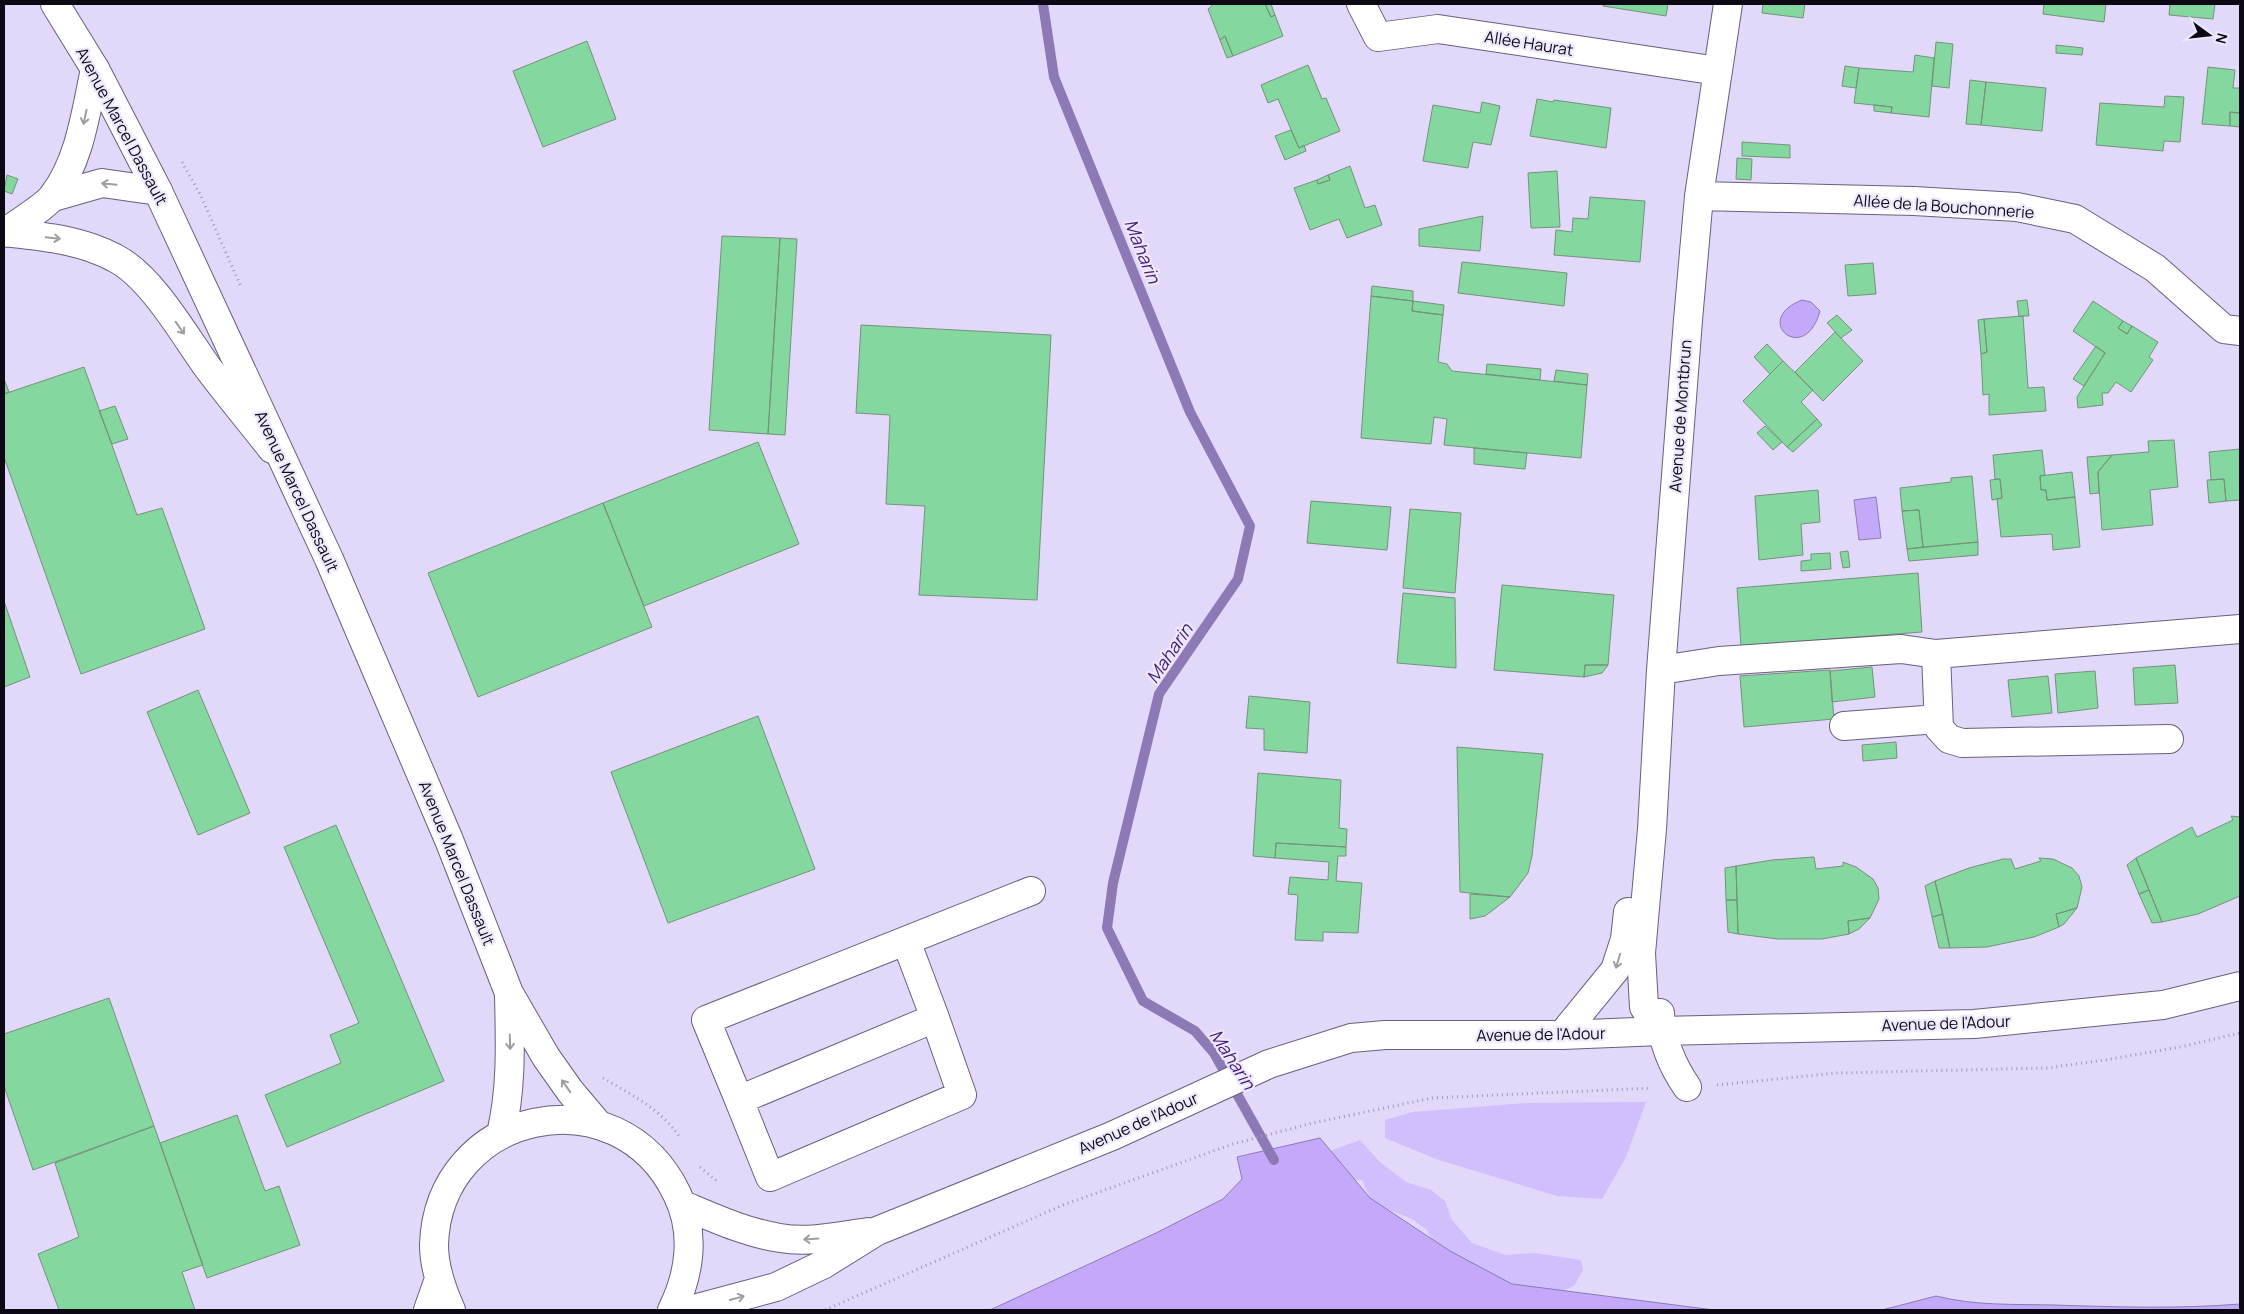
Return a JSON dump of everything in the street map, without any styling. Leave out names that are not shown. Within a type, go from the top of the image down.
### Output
[{"type":"main road","name":"Avenue Marcel Dassault","points":[[55,4],[95,69],[158,191],[329,559],[449,840],[509,993],[546,1057],[570,1091],[597,1123]]},
{"type":"main road","name":"Allée Haurat","points":[[1361,4],[1378,37],[1438,29],[1718,71]]},
{"type":"main road","name":"Avenue de Montbrun","points":[[1687,1086],[1675,1070],[1661,1031],[1656,967],[1661,910],[1652,829],[1661,670],[1684,364],[1699,196],[1728,4]]},
{"type":"main road","points":[[53,197],[71,164],[82,129],[95,69]]},
{"type":"main road","points":[[4,232],[53,197],[102,183],[158,191]]},
{"type":"main road","name":"Allée de la Bouchonnerie","points":[[1699,196],[1914,200],[2017,207],[2076,218],[2155,268],[2224,329],[2240,331]]},
{"type":"main road","points":[[4,232],[65,239],[92,246],[118,259],[141,278],[164,305],[209,369],[285,465]]},
{"type":"main road","points":[[1661,670],[1719,661],[1901,649],[1936,654],[2240,629]]},
{"type":"main road","points":[[1936,654],[1939,728],[1949,739],[1962,743],[2169,740]]},
{"type":"main road","points":[[1844,726],[1938,719]]},
{"type":"main road","points":[[1562,1035],[1615,970],[1625,939],[1629,904],[1652,829]]},
{"type":"main road","points":[[906,941],[962,1096],[770,1177],[706,1020],[1031,891]]},
{"type":"main road","name":"Avenue de l'Adour","points":[[690,1310],[776,1287],[824,1264],[877,1231],[1112,1136],[1269,1064],[1342,1040],[1385,1035],[1562,1035],[1974,1024],[2163,1005],[2240,986]]},
{"type":"main road","name":"Avenue Marcel Dassault","points":[[501,1134],[509,1095],[509,993]]},
{"type":"main road","points":[[739,1100],[935,1018]]},
{"type":"main road","points":[[451,1310],[439,1279],[434,1246],[439,1212],[452,1181],[473,1155],[501,1134],[531,1122],[564,1118],[597,1123],[626,1136],[650,1154],[669,1177],[682,1205],[688,1233],[689,1262],[682,1290],[672,1310]]},
{"type":"main road","name":"Avenue de l'Adour","points":[[682,1205],[752,1231],[781,1238],[811,1239],[877,1231]]},
{"type":"main road","points":[[428,1310],[439,1279]]},
{"type":"path","points":[[825,1310],[1063,1205],[1233,1144],[1313,1123],[1432,1098],[1687,1086],[1837,1073],[2047,1068],[2180,1047],[2240,1033]]},
{"type":"path","points":[[635,1097],[672,1124],[684,1146]]},
{"type":"path","points":[[699,1166],[720,1184]]},
{"type":"shaded area","points":[[1802,300],[1811,302],[1820,311],[1813,327],[1804,336],[1794,337],[1786,334],[1781,327],[1781,318],[1787,309]]},
{"type":"shaded area","points":[[1876,497],[1881,538],[1859,540],[1854,500]]},
{"type":"shaded area","points":[[1646,1102],[1626,1157],[1602,1199],[1557,1196],[1436,1159],[1385,1138],[1385,1120],[1413,1112],[1527,1103]]},
{"type":"shaded area","points":[[1320,1138],[1370,1198],[1450,1251],[1512,1284],[1714,1310],[990,1310],[1156,1233],[1223,1199],[1242,1179],[1237,1157]]},
{"type":"shaded area","points":[[1360,1140],[1380,1162],[1406,1182],[1431,1190],[1445,1201],[1452,1220],[1472,1243],[1505,1255],[1535,1253],[1581,1260],[1583,1270],[1574,1286],[1554,1294],[1530,1293],[1436,1247],[1426,1229],[1410,1218],[1384,1208],[1370,1198],[1362,1180],[1347,1180],[1330,1151]]},
{"type":"shaded area","points":[[1936,1296],[1980,1303],[2009,1304],[2194,1307],[2240,1304],[2240,1310],[1882,1310]]},
{"type":"building","points":[[1211,4],[1265,4],[1271,17],[1275,15],[1283,36],[1233,56],[1225,36],[1220,40],[1208,9],[1212,6]]},
{"type":"building","points":[[1265,4],[1271,4],[1275,15],[1271,17]]},
{"type":"building","points":[[1603,4],[1668,4],[1666,16],[1603,6]]},
{"type":"building","points":[[1763,4],[1805,4],[1803,18],[1762,13]]},
{"type":"building","points":[[2044,4],[2106,4],[2104,22],[2043,14]]},
{"type":"building","points":[[2170,4],[2215,4],[2213,19],[2169,15]]},
{"type":"building","points":[[1225,36],[1233,56],[1227,58],[1220,40]]},
{"type":"building","points":[[587,41],[616,119],[543,147],[513,71]]},
{"type":"building","points":[[1936,42],[1953,44],[1949,88],[1932,86]]},
{"type":"building","points":[[2056,45],[2083,48],[2082,55],[2056,53]]},
{"type":"building","points":[[1915,55],[1934,58],[1929,117],[1891,113],[1892,107],[1854,103],[1859,68],[1913,72]]},
{"type":"building","points":[[1308,65],[1322,99],[1326,98],[1340,131],[1299,148],[1278,99],[1268,103],[1261,85]]},
{"type":"building","points":[[1845,66],[1859,68],[1856,88],[1842,86]]},
{"type":"building","points":[[2208,67],[2235,70],[2233,88],[2240,88],[2240,113],[2230,112],[2230,126],[2202,124]]},
{"type":"building","points":[[1970,80],[1986,82],[1981,125],[1966,124]]},
{"type":"building","points":[[1986,82],[2046,88],[2042,131],[1981,125]]},
{"type":"building","points":[[2165,96],[2184,97],[2180,142],[2164,141],[2163,151],[2096,145],[2100,103],[2164,107]]},
{"type":"building","points":[[1537,99],[1611,108],[1606,148],[1530,136]]},
{"type":"building","points":[[1482,102],[1500,106],[1491,145],[1473,142],[1468,168],[1423,161],[1433,105],[1480,113]]},
{"type":"building","points":[[1874,105],[1892,107],[1891,113],[1874,111]]},
{"type":"building","points":[[2230,112],[2240,113],[2240,127],[2230,126]]},
{"type":"building","points":[[1291,130],[1299,148],[1304,145],[1306,151],[1285,160],[1275,136]]},
{"type":"building","points":[[1742,142],[1790,145],[1790,158],[1742,156]]},
{"type":"building","points":[[1737,158],[1752,159],[1751,180],[1736,179]]},
{"type":"building","points":[[1350,166],[1365,208],[1375,205],[1382,225],[1347,238],[1339,219],[1310,230],[1294,188],[1317,180],[1318,184],[1330,180],[1328,175]]},
{"type":"building","points":[[1557,171],[1560,227],[1531,228],[1528,173]]},
{"type":"building","points":[[7,175],[18,179],[12,194],[4,191]]},
{"type":"building","points":[[1328,175],[1330,180],[1318,184],[1317,180]]},
{"type":"building","points":[[1590,197],[1645,201],[1640,262],[1554,255],[1556,230],[1572,232],[1573,218],[1588,219]]},
{"type":"building","points":[[1483,216],[1480,251],[1419,246],[1419,229]]},
{"type":"building","points":[[722,236],[780,238],[768,434],[709,430]]},
{"type":"building","points":[[780,238],[797,239],[785,435],[768,434]]},
{"type":"building","points":[[1462,262],[1567,273],[1564,306],[1458,293]]},
{"type":"building","points":[[1873,263],[1876,294],[1848,296],[1845,265]]},
{"type":"building","points":[[1372,286],[1413,291],[1413,301],[1371,296]]},
{"type":"building","points":[[1371,296],[1413,301],[1412,311],[1443,315],[1438,362],[1447,364],[1452,371],[1587,385],[1581,458],[1444,445],[1447,419],[1434,417],[1431,444],[1361,438]]},
{"type":"building","points":[[2027,300],[2029,316],[2019,316],[2017,301]]},
{"type":"building","points":[[1413,301],[1444,305],[1443,315],[1412,311]]},
{"type":"building","points":[[2093,301],[2123,321],[2118,328],[2127,334],[2132,326],[2158,342],[2149,357],[2153,360],[2131,392],[2116,382],[2108,393],[2102,393],[2103,405],[2078,408],[2077,397],[2105,353],[2073,331]]},
{"type":"building","points":[[1837,315],[1852,330],[1841,338],[1827,323]]},
{"type":"building","points":[[2023,316],[2028,388],[2044,387],[2046,411],[1989,415],[1989,394],[1983,395],[1981,354],[1987,352],[1984,319]]},
{"type":"building","points":[[1984,319],[1987,352],[1981,354],[1978,320]]},
{"type":"building","points":[[2123,321],[2132,326],[2127,334],[2118,328]]},
{"type":"building","points":[[861,325],[1051,335],[1037,600],[919,595],[925,506],[886,504],[890,415],[856,413]]},
{"type":"building","points":[[1835,332],[1863,361],[1823,401],[1795,372]]},
{"type":"building","points":[[1767,344],[1783,361],[1770,374],[1754,357]]},
{"type":"building","points":[[2096,346],[2105,353],[2084,386],[2073,379]]},
{"type":"building","points":[[1783,361],[1813,390],[1801,402],[1817,419],[1787,447],[1743,401]]},
{"type":"building","points":[[1487,364],[1541,369],[1540,380],[1486,374]]},
{"type":"building","points":[[84,367],[137,515],[162,508],[205,629],[81,674],[4,457],[4,394]]},
{"type":"building","points":[[1556,370],[1588,374],[1587,385],[1554,381]]},
{"type":"building","points":[[4,379],[9,392],[4,394]]},
{"type":"building","points":[[115,406],[128,439],[112,444],[99,411]]},
{"type":"building","points":[[1817,419],[1822,425],[1793,452],[1787,447]]},
{"type":"building","points":[[1765,426],[1782,442],[1773,450],[1757,433]]},
{"type":"building","points":[[2174,440],[2178,487],[2150,490],[2153,525],[2102,530],[2098,472],[2112,455],[2149,452],[2148,441]]},
{"type":"building","points":[[758,442],[799,544],[644,606],[603,503]]},
{"type":"building","points":[[1474,448],[1527,453],[1525,469],[1474,464]]},
{"type":"building","points":[[2240,449],[2240,500],[2226,501],[2224,479],[2211,480],[2209,452]]},
{"type":"building","points":[[2042,450],[2045,475],[2040,476],[2041,490],[2046,490],[2047,500],[2075,497],[2080,547],[2053,550],[2052,534],[2001,537],[1997,499],[2002,498],[2000,479],[1995,479],[1993,455]]},
{"type":"building","points":[[2112,455],[2098,472],[2099,493],[2090,494],[2087,457]]},
{"type":"building","points":[[2072,472],[2075,497],[2047,500],[2046,490],[2041,490],[2040,476]]},
{"type":"building","points":[[1972,476],[1978,542],[1923,547],[1919,510],[1902,511],[1900,488],[1951,482],[1951,478]]},
{"type":"building","points":[[2000,479],[2002,498],[1992,500],[1990,480]]},
{"type":"building","points":[[2224,479],[2226,501],[2209,503],[2207,480]]},
{"type":"building","points":[[1818,490],[1820,522],[1801,524],[1803,555],[1759,560],[1755,496]]},
{"type":"building","points":[[1311,501],[1391,507],[1387,550],[1307,543]]},
{"type":"building","points":[[603,503],[652,627],[478,697],[428,573]]},
{"type":"building","points":[[1410,509],[1461,513],[1455,593],[1403,588]]},
{"type":"building","points":[[1919,510],[1923,547],[1907,549],[1902,511]]},
{"type":"building","points":[[1978,542],[1978,555],[1909,561],[1907,549]]},
{"type":"building","points":[[1848,551],[1850,567],[1843,568],[1840,552]]},
{"type":"building","points":[[1830,553],[1831,569],[1801,571],[1801,561],[1811,560],[1811,554]]},
{"type":"building","points":[[1918,573],[1922,632],[1741,646],[1737,588]]},
{"type":"building","points":[[1502,585],[1614,595],[1608,665],[1585,665],[1584,677],[1494,670]]},
{"type":"building","points":[[1403,593],[1455,598],[1456,668],[1397,663]]},
{"type":"building","points":[[4,601],[30,677],[4,687]]},
{"type":"building","points":[[1585,665],[1608,665],[1602,673],[1584,677]]},
{"type":"building","points":[[2175,665],[2178,703],[2135,705],[2133,668]]},
{"type":"building","points":[[1872,667],[1875,697],[1832,702],[1830,671]]},
{"type":"building","points":[[1830,670],[1834,719],[1744,727],[1740,676]]},
{"type":"building","points":[[2095,671],[2098,708],[2058,713],[2055,674]]},
{"type":"building","points":[[2048,676],[2052,713],[2012,717],[2008,680]]},
{"type":"building","points":[[198,690],[250,813],[198,835],[147,712]]},
{"type":"building","points":[[1249,696],[1310,702],[1307,753],[1264,750],[1264,729],[1246,728]]},
{"type":"building","points":[[758,716],[815,869],[668,923],[611,772]]},
{"type":"building","points":[[1896,742],[1897,758],[1863,761],[1862,745]]},
{"type":"building","points":[[1457,747],[1543,754],[1532,856],[1528,873],[1510,897],[1460,892]]},
{"type":"building","points":[[1258,773],[1341,780],[1339,828],[1347,829],[1346,847],[1276,843],[1275,858],[1253,856]]},
{"type":"building","points":[[2231,816],[2240,817],[2240,896],[2198,914],[2162,922],[2136,858],[2192,827],[2197,837],[2233,820]]},
{"type":"building","points":[[336,825],[444,1081],[287,1147],[265,1095],[341,1063],[330,1035],[359,1023],[284,847]]},
{"type":"building","points":[[1276,843],[1346,847],[1346,856],[1338,856],[1336,881],[1362,883],[1358,933],[1323,932],[1323,941],[1295,940],[1298,895],[1288,894],[1290,877],[1328,880],[1329,862],[1275,858]]},
{"type":"building","points":[[1814,857],[1816,869],[1843,866],[1843,862],[1856,867],[1873,879],[1878,888],[1879,899],[1870,918],[1848,921],[1849,934],[1822,939],[1778,939],[1738,934],[1736,866],[1772,860]]},
{"type":"building","points":[[2039,858],[2053,859],[2072,868],[2079,876],[2082,887],[2077,908],[2056,914],[2059,927],[2034,937],[1987,947],[1950,948],[1935,881],[1969,868],[2003,859],[2011,859],[2015,869],[2041,861]]},
{"type":"building","points":[[2136,858],[2149,890],[2139,894],[2127,865]]},
{"type":"building","points":[[1736,866],[1737,900],[1726,900],[1725,868]]},
{"type":"building","points":[[1935,881],[1943,914],[1932,917],[1925,886]]},
{"type":"building","points":[[2149,890],[2162,922],[2152,923],[2139,894]]},
{"type":"building","points":[[1470,894],[1510,897],[1485,916],[1470,919]]},
{"type":"building","points":[[1726,900],[1737,900],[1738,934],[1728,932]]},
{"type":"building","points":[[2077,908],[2064,924],[2059,927],[2056,914]]},
{"type":"building","points":[[1943,914],[1950,948],[1939,948],[1932,917]]},
{"type":"building","points":[[1870,918],[1859,929],[1849,934],[1848,921]]},
{"type":"building","points":[[109,998],[154,1126],[33,1170],[4,1086],[4,1034]]},
{"type":"building","points":[[237,1115],[265,1191],[279,1186],[300,1245],[207,1278],[160,1143]]},
{"type":"building","points":[[154,1126],[203,1265],[182,1272],[195,1310],[59,1310],[38,1254],[79,1237],[55,1163]]},
{"type":"waterway","name":"Maharin","points":[[1043,4],[1054,77],[1190,412],[1250,526],[1238,579],[1159,694],[1113,883],[1107,928],[1143,1001],[1195,1031],[1214,1053],[1274,1160]]}]
